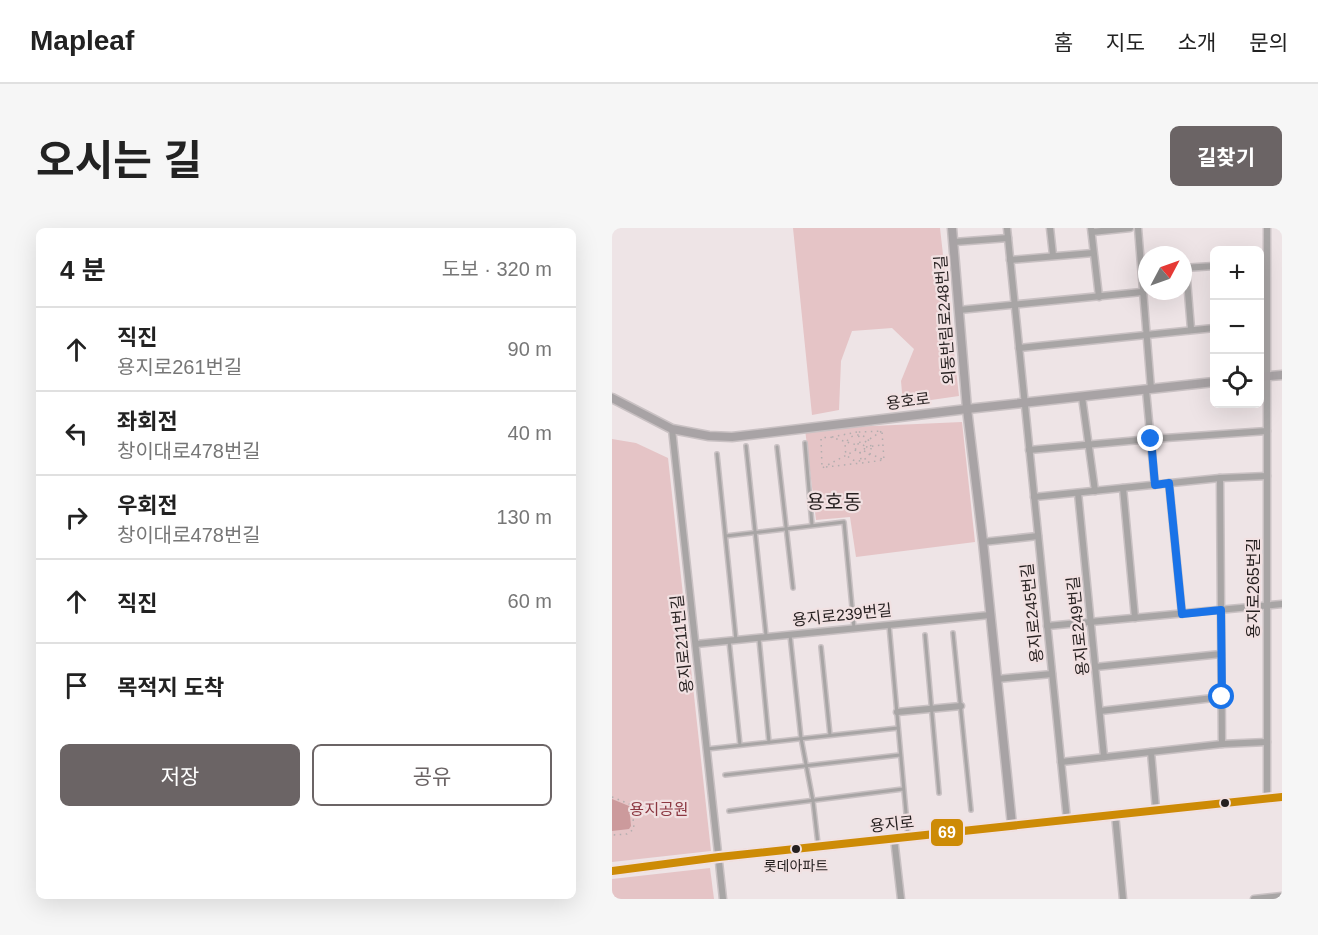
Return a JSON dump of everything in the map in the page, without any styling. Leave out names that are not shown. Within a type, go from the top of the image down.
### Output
[{"type":"street","name":"외동반림로248번길","points":[[952,228],[967,409]]},
{"type":"street","name":"용지로245번길","points":[[1007,228],[1067,819]]},
{"type":"street","points":[[1050,228],[1053,255]]},
{"type":"street","points":[[1099,297],[1091,230],[1130,228]]},
{"type":"street","points":[[1138,228],[1140,246]]},
{"type":"street","name":"용지로265번길","points":[[1264,255],[1267,228]]},
{"type":"street","points":[[954,242],[1008,238]]},
{"type":"street","points":[[1010,260],[1093,253]]},
{"type":"street","points":[[1192,267],[1210,266]]},
{"type":"street","points":[[959,310],[1138,292]]},
{"type":"street","points":[[1143,300],[1155,485]]},
{"type":"street","points":[[1188,300],[1191,329]]},
{"type":"street","points":[[1019,348],[1210,327]]},
{"type":"street","points":[[1264,377],[1282,375]]},
{"type":"street","name":"용지로265번길","points":[[1264,377],[1267,431],[1267,800]]},
{"type":"street","name":"용호로","points":[[612,398],[672,429],[709,436],[732,437],[1210,383]]},
{"type":"street","points":[[1082,397],[1095,491]]},
{"type":"street","points":[[967,409],[1012,825]]},
{"type":"street","name":"용지로211번길","points":[[672,429],[723,899]]},
{"type":"street","points":[[1029,450],[1267,431]]},
{"type":"street","points":[[1034,498],[1220,478],[1267,476]]},
{"type":"street","points":[[1220,478],[1222,744]]},
{"type":"street","points":[[1169,483],[1182,614]]},
{"type":"street","points":[[1123,488],[1135,618]]},
{"type":"street","name":"용지로249번길","points":[[1078,493],[1104,757]]},
{"type":"street","points":[[983,542],[1038,536]]},
{"type":"street","points":[[1047,626],[1282,604]]},
{"type":"street","name":"용지로239번길","points":[[696,644],[990,615]]},
{"type":"street","points":[[1095,667],[1221,654]]},
{"type":"street","points":[[997,679],[1052,674]]},
{"type":"street","points":[[1100,711],[1222,697]]},
{"type":"street","points":[[897,712],[960,706]]},
{"type":"street","points":[[1061,762],[1222,744],[1267,742]]},
{"type":"street","points":[[1150,752],[1156,809]]},
{"type":"street","name":"용지로","points":[[612,871],[719,857],[1282,797]]},
{"type":"street","points":[[1115,814],[1123,899]]},
{"type":"street","points":[[894,838],[901,899]]},
{"type":"street","points":[[1254,899],[1282,896]]},
{"type":"lane","points":[[805,443],[812,525]]},
{"type":"lane","points":[[746,446],[755,533],[769,742]]},
{"type":"lane","points":[[777,447],[794,588]]},
{"type":"lane","points":[[717,454],[736,640]]},
{"type":"lane","points":[[726,536],[844,522],[855,628]]},
{"type":"lane","points":[[889,625],[908,837]]},
{"type":"lane","points":[[953,633],[971,810]]},
{"type":"lane","points":[[790,635],[801,738],[813,801],[818,847]]},
{"type":"lane","points":[[925,635],[939,793]]},
{"type":"lane","points":[[729,641],[740,745]]},
{"type":"lane","points":[[821,647],[830,735]]},
{"type":"lane","points":[[707,749],[898,728]]},
{"type":"lane","points":[[725,775],[900,755]]},
{"type":"lane","points":[[729,811],[903,789]]},
{"type":"path","points":[[822,468],[821,438],[882,431]]},
{"type":"path","points":[[822,468],[856,450],[860,444],[882,431]]},
{"type":"path","points":[[882,431],[884,460]]},
{"type":"path","points":[[858,434],[868,440],[870,446],[869,453],[861,462]]},
{"type":"path","points":[[846,442],[858,434]]},
{"type":"path","points":[[858,434],[860,444]]},
{"type":"path","points":[[830,437],[865,447],[883,445]]},
{"type":"path","points":[[846,442],[847,454],[853,460],[861,462]]},
{"type":"path","points":[[864,451],[865,447]]},
{"type":"path","points":[[856,450],[884,460]]},
{"type":"path","points":[[860,452],[861,462]]},
{"type":"path","points":[[822,468],[884,460]]},
{"type":"path","points":[[612,797],[632,805],[634,829],[627,834],[612,835]]},
{"type":"green space","points":[[793,228],[940,228],[959,396],[903,404],[901,381],[914,349],[892,328],[852,331],[841,361],[839,410],[812,415]]},
{"type":"green space","points":[[962,422],[975,542],[856,557],[850,517],[816,520],[805,429]]},
{"type":"green space","name":"용지공원","points":[[612,439],[636,443],[668,458],[711,851],[612,862]]},
{"type":"green space","points":[[710,868],[714,899],[612,899],[612,879]]},
{"type":"shaded area","points":[[612,799],[629,806],[631,826],[629,829],[612,831]]},
{"type":"transit line","name":"69","points":[[612,871],[719,857],[1282,797]]},
{"type":"place","name":"롯데아파트","points":[[796,849]]},
{"type":"district","name":"용호동","points":[[834,502]]},
{"type":"route","points":[[1151,439],[1155,485],[1169,483],[1182,614],[1221,610],[1222,697]]}]
